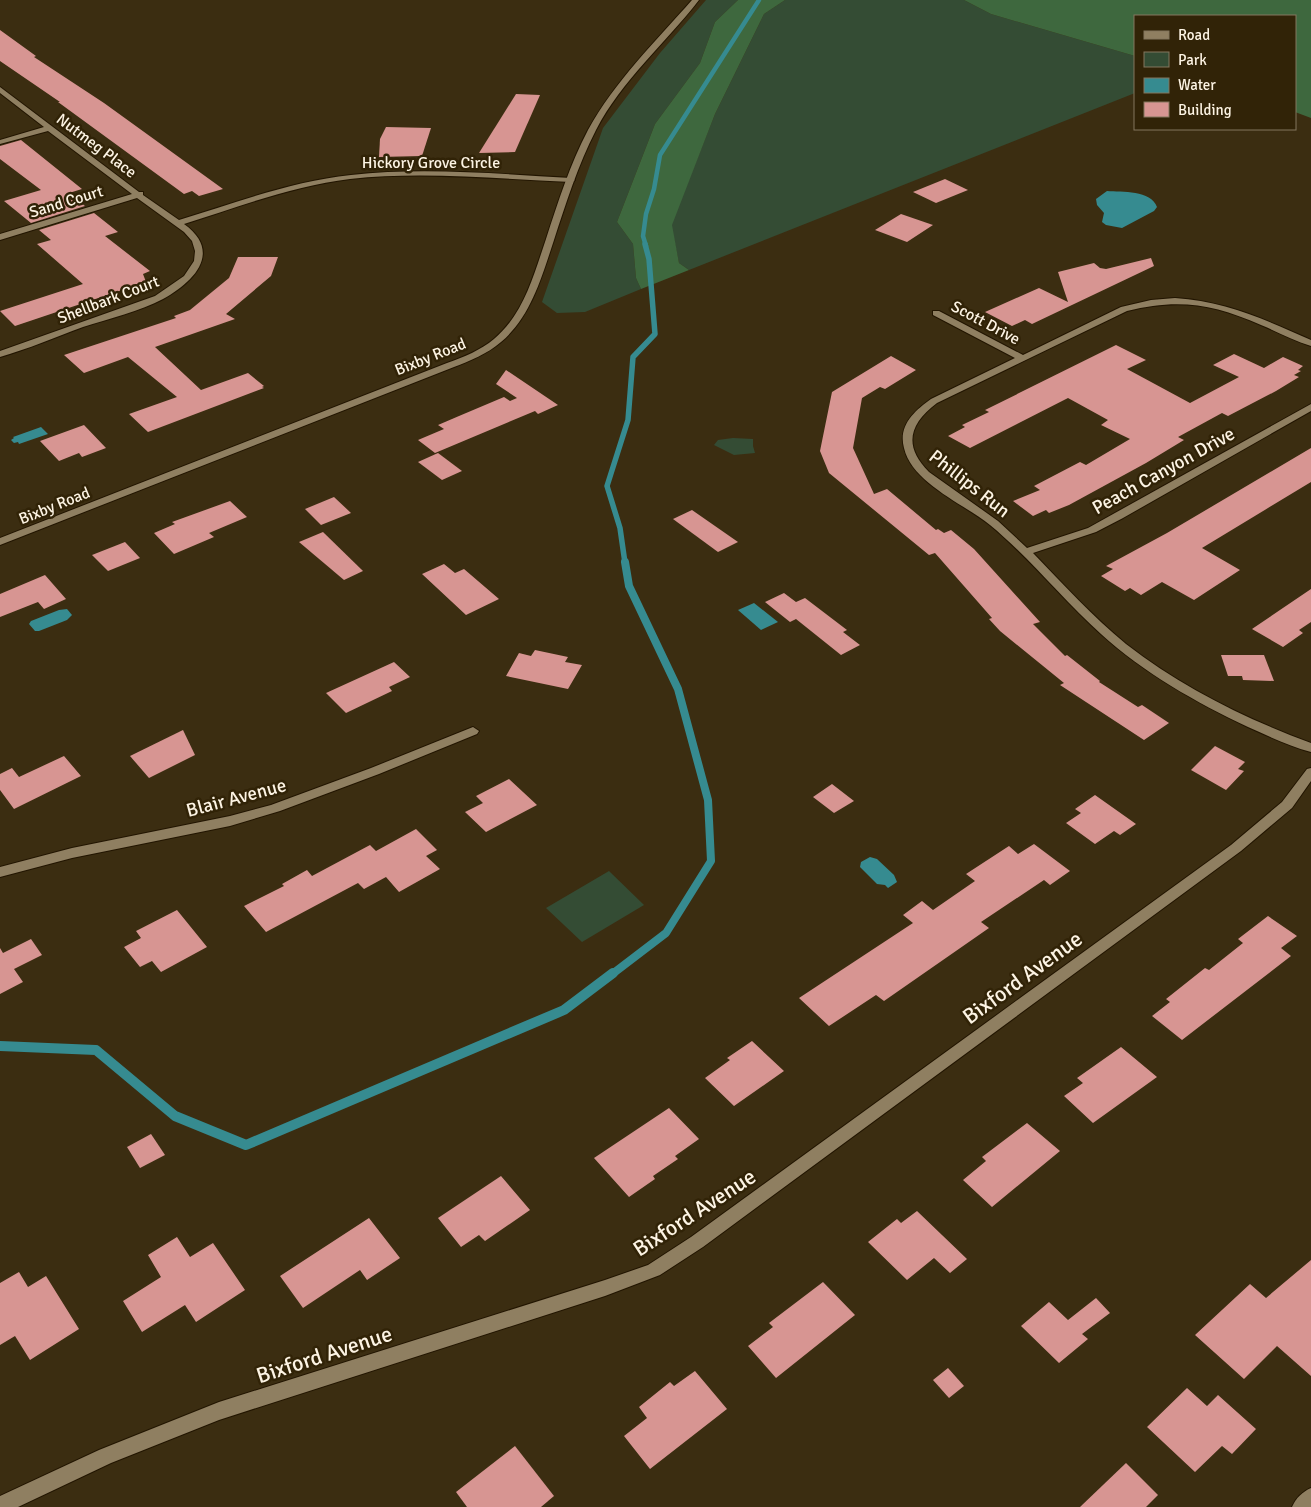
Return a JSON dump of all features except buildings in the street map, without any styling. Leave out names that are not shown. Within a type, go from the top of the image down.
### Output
[{"type":"street","name":"Bixby Road","points":[[0,542],[434,372],[488,347],[505,334],[530,296],[585,144],[609,101],[696,0]]},
{"type":"street","name":"Nutmeg Place","points":[[0,89],[87,158],[140,194],[178,223]]},
{"type":"street","points":[[0,142],[50,128]]},
{"type":"street","name":"Hickory Grove Circle","points":[[178,223],[298,187],[348,178],[425,175],[571,180]]},
{"type":"street","name":"Sand Court","points":[[0,237],[140,194]]},
{"type":"street","name":"Shellbark Court","points":[[0,354],[141,305],[171,291],[192,274],[200,255],[200,248],[192,235],[178,223]]},
{"type":"street","name":"Phillips Run","points":[[1311,343],[1238,311],[1218,305],[1190,300],[1139,304],[1124,309],[926,406],[913,418],[908,430],[907,444],[916,465],[929,477],[976,509],[1026,552],[1094,621],[1123,647],[1152,667],[1243,719],[1311,748]]},
{"type":"street","name":"Scott Drive","points":[[936,313],[1022,358]]},
{"type":"street","name":"Peach Canyon Drive","points":[[1026,552],[1092,530],[1311,408]]},
{"type":"street","name":"Blair Avenue","points":[[0,872],[72,853],[230,821],[275,808],[375,771],[472,731]]},
{"type":"street","name":"Bixford Avenue","points":[[0,1506],[105,1456],[219,1411],[605,1288],[654,1270],[697,1242],[1236,848],[1287,805],[1311,772]]},
{"type":"street","points":[[1301,1507],[1311,1496]]},
{"type":"green space","points":[[706,0],[738,0],[715,22],[700,63],[655,124],[617,222],[633,244],[636,278],[641,289],[585,312],[557,313],[542,302],[603,128],[660,53]]},
{"type":"green space","points":[[738,0],[785,0],[764,14],[715,114],[672,225],[679,263],[689,270],[641,289],[636,278],[633,244],[617,222],[655,124],[700,63],[715,22]]},
{"type":"green space","points":[[785,0],[964,0],[991,14],[1134,56],[1134,93],[689,270],[679,263],[671,225],[715,114],[764,14]]},
{"type":"green space","points":[[964,0],[1311,0],[1311,118],[1296,112],[1296,15],[1134,15],[1134,56],[991,14]]},
{"type":"green space","points":[[733,438],[753,439],[755,453],[734,455],[714,445],[718,440]]},
{"type":"green space","points":[[609,871],[644,905],[582,942],[546,908]]},
{"type":"water","points":[[1107,191],[1135,193],[1149,197],[1157,207],[1154,211],[1122,228],[1106,225],[1102,222],[1104,213],[1097,205],[1096,199]]},
{"type":"water","points":[[41,427],[48,434],[19,444],[11,440],[13,437]]},
{"type":"water","points":[[754,603],[778,622],[761,630],[738,610]]},
{"type":"water","points":[[67,609],[72,615],[67,620],[39,631],[35,631],[29,624],[31,621],[59,610]]},
{"type":"water","points":[[870,857],[877,859],[894,875],[897,882],[888,888],[885,885],[877,884],[860,867],[861,862]]},
{"type":"waterway","points":[[646,246],[643,236],[646,214],[654,189],[660,155],[759,0]]},
{"type":"waterway","points":[[625,563],[620,528],[607,486],[628,420],[633,357],[655,334],[649,259],[645,244]]},
{"type":"waterway","points":[[611,975],[666,933],[711,861],[708,800],[678,689],[629,586],[625,562]]},
{"type":"waterway","points":[[0,1046],[96,1050],[175,1116],[246,1145],[564,1010],[613,973]]}]
